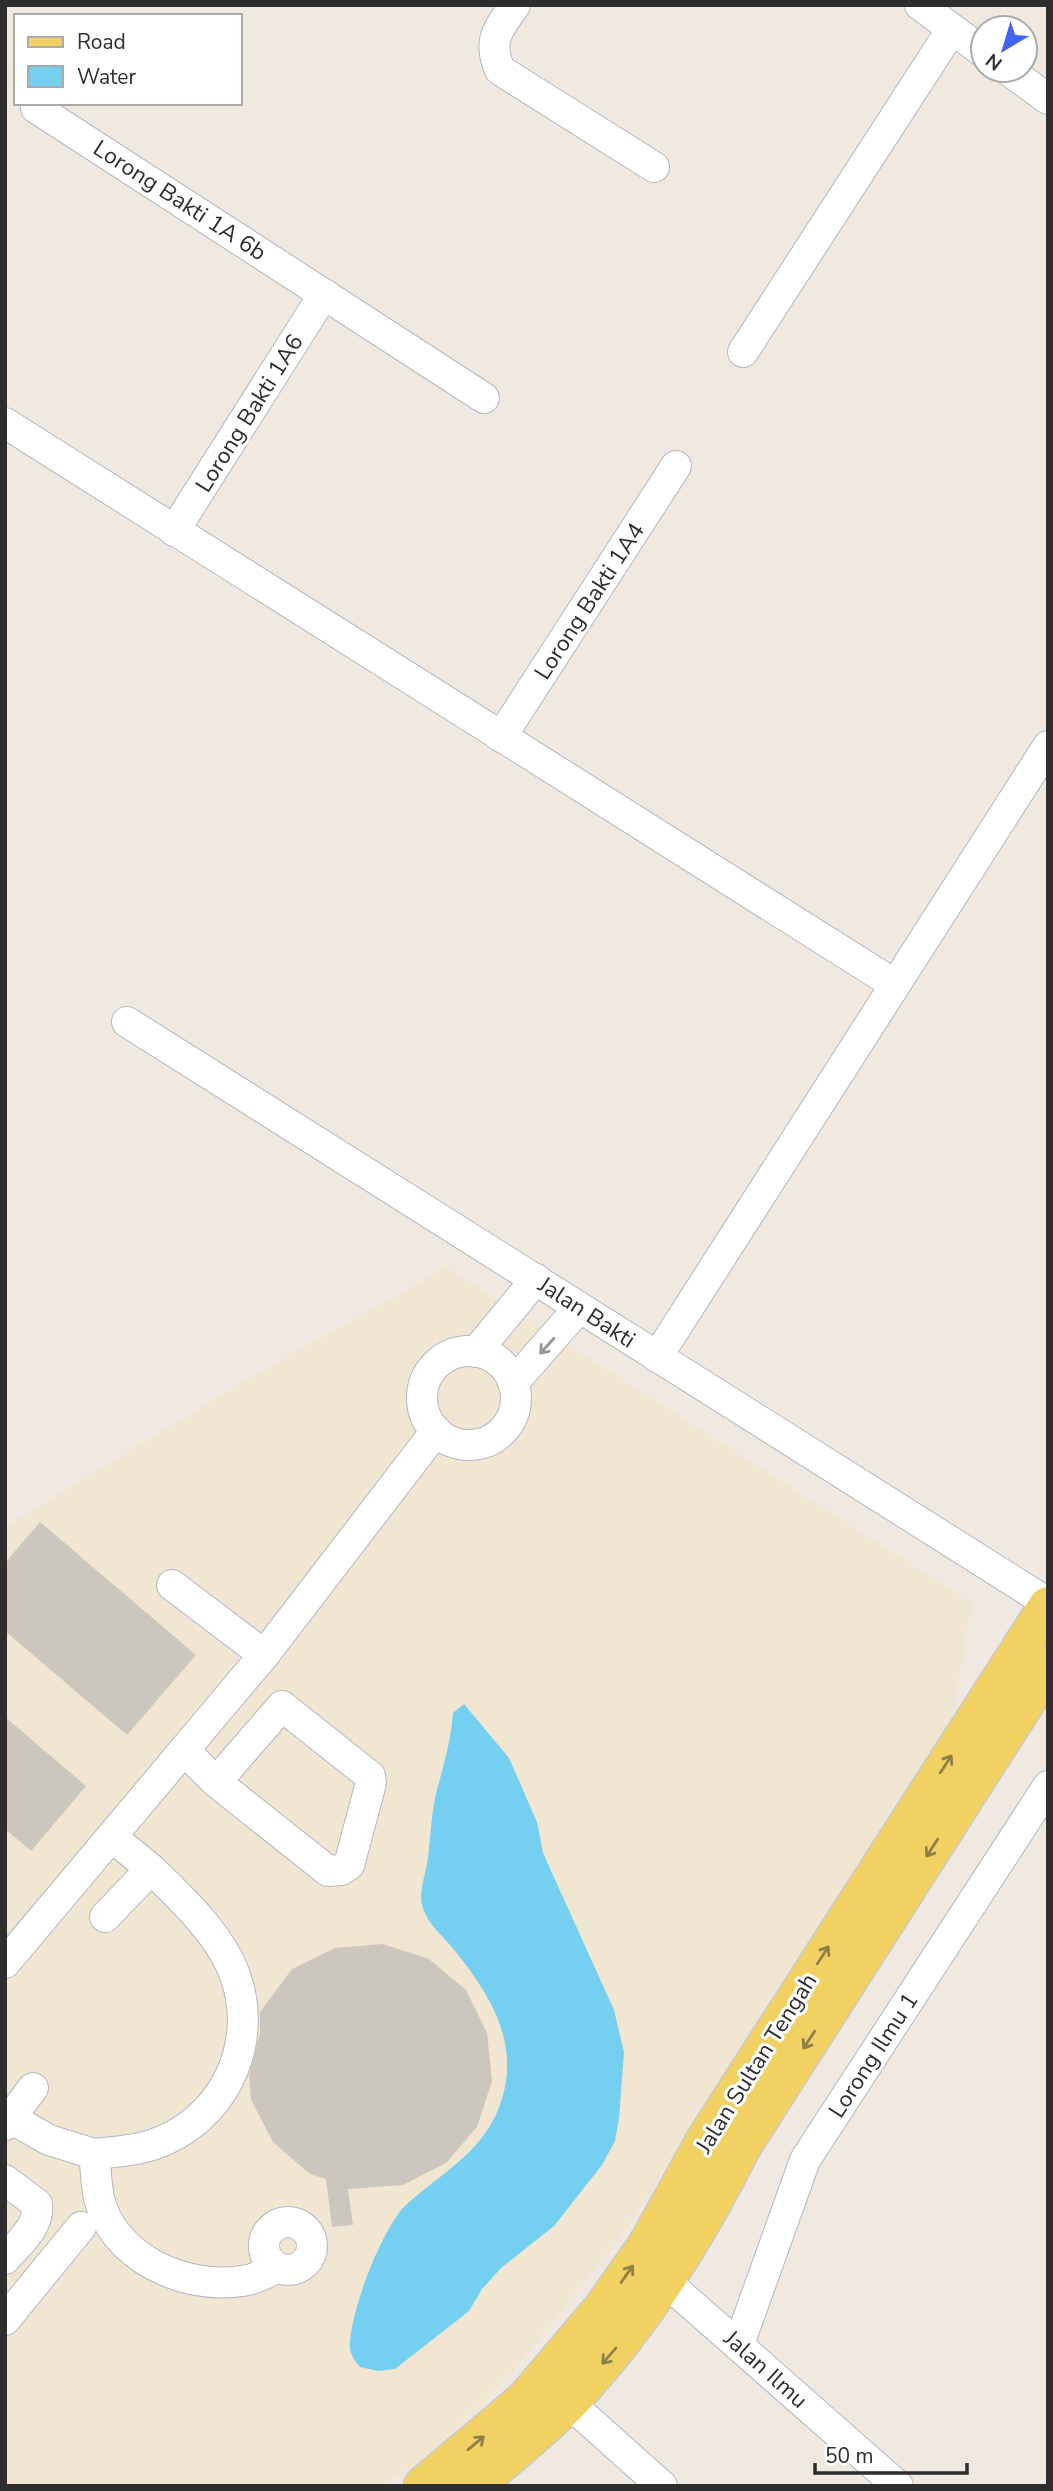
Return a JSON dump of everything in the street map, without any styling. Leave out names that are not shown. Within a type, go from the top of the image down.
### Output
[{"type":"main road","name":"Jalan Sultan Tengah","points":[[423,2486],[526,2399],[603,2308],[648,2244],[680,2192],[706,2139],[1048,1605]]},
{"type":"main road","name":"Jalan Sultan Tengah","points":[[474,2486],[568,2402],[620,2343],[665,2281],[718,2193],[741,2146],[1048,1667]]},
{"type":"street","points":[[515,5],[496,33],[492,52],[500,70],[654,167]]},
{"type":"street","points":[[920,5],[969,42]]},
{"type":"street","points":[[743,352],[952,29]]},
{"type":"street","points":[[1027,84],[1048,99]]},
{"type":"street","name":"Lorong Bakti 1A 6b","points":[[36,108],[484,398]]},
{"type":"street","name":"Lorong Bakti 1A6","points":[[174,531],[324,294]]},
{"type":"street","points":[[5,423],[894,984]]},
{"type":"street","name":"Lorong Bakti 1A4","points":[[501,737],[676,466]]},
{"type":"street","points":[[657,1357],[1048,746]]},
{"type":"street","name":"Jalan Bakti","points":[[127,1022],[1048,1605]]},
{"type":"street","points":[[475,1352],[536,1279]]},
{"type":"street","points":[[513,1383],[579,1308]]},
{"type":"street","points":[[459,1352],[475,1352],[493,1358],[505,1368],[513,1383],[516,1399],[506,1428],[494,1438],[479,1444],[464,1445],[436,1431],[426,1418],[422,1401],[427,1377],[443,1359],[459,1352]]},
{"type":"street","points":[[5,1963],[113,1838],[255,1665],[436,1431]]},
{"type":"street","points":[[172,1585],[255,1665],[282,1706],[370,1776],[371,1783],[349,1865],[341,1870],[328,1871],[216,1782],[184,1750]]},
{"type":"street","points":[[216,1782],[282,1706]]},
{"type":"street","name":"Lorong Ilmu 1","points":[[738,2344],[804,2160],[1048,1786]]},
{"type":"street","points":[[33,2088],[7,2120],[49,2140],[94,2154],[153,2145],[199,2119],[229,2085],[242,2042],[244,2015],[236,1976],[216,1942],[179,1897],[113,1838]]},
{"type":"street","points":[[105,1917],[151,1870]]},
{"type":"street","points":[[94,2154],[99,2200],[118,2236],[143,2259],[172,2276],[216,2283],[244,2281],[277,2268]]},
{"type":"street","points":[[5,2180],[37,2204],[38,2214],[32,2227],[6,2257]]},
{"type":"street","points":[[5,2320],[81,2227]]},
{"type":"street","name":"Jalan Ilmu","points":[[665,2281],[898,2486]]},
{"type":"street","points":[[568,2402],[662,2486]]},
{"type":"shaded area","points":[[447,1267],[972,1603],[950,1727],[628,2227],[512,2373],[433,2453],[383,2486],[5,2486],[5,1527],[246,1380]]},
{"type":"water","points":[[464,1704],[509,1758],[537,1822],[543,1853],[614,2010],[624,2052],[619,2118],[615,2141],[602,2165],[554,2226],[501,2268],[482,2289],[469,2311],[395,2369],[378,2371],[360,2367],[350,2349],[355,2316],[377,2251],[397,2215],[407,2204],[458,2162],[481,2139],[498,2110],[505,2088],[505,2045],[492,2006],[469,1969],[428,1919],[421,1900],[433,1807],[449,1743],[453,1713]]},
{"type":"building","points":[[40,1522],[196,1655],[127,1735],[5,1631],[5,1563]]},
{"type":"building","points":[[5,1717],[86,1786],[31,1851],[5,1829]]},
{"type":"building","points":[[383,1944],[429,1959],[466,1990],[487,2033],[492,2081],[477,2127],[446,2163],[403,2185],[348,2189],[353,2225],[332,2227],[326,2179],[310,2174],[273,2142],[251,2100],[249,2076],[260,2033],[260,2012],[292,1969],[335,1948]]}]
